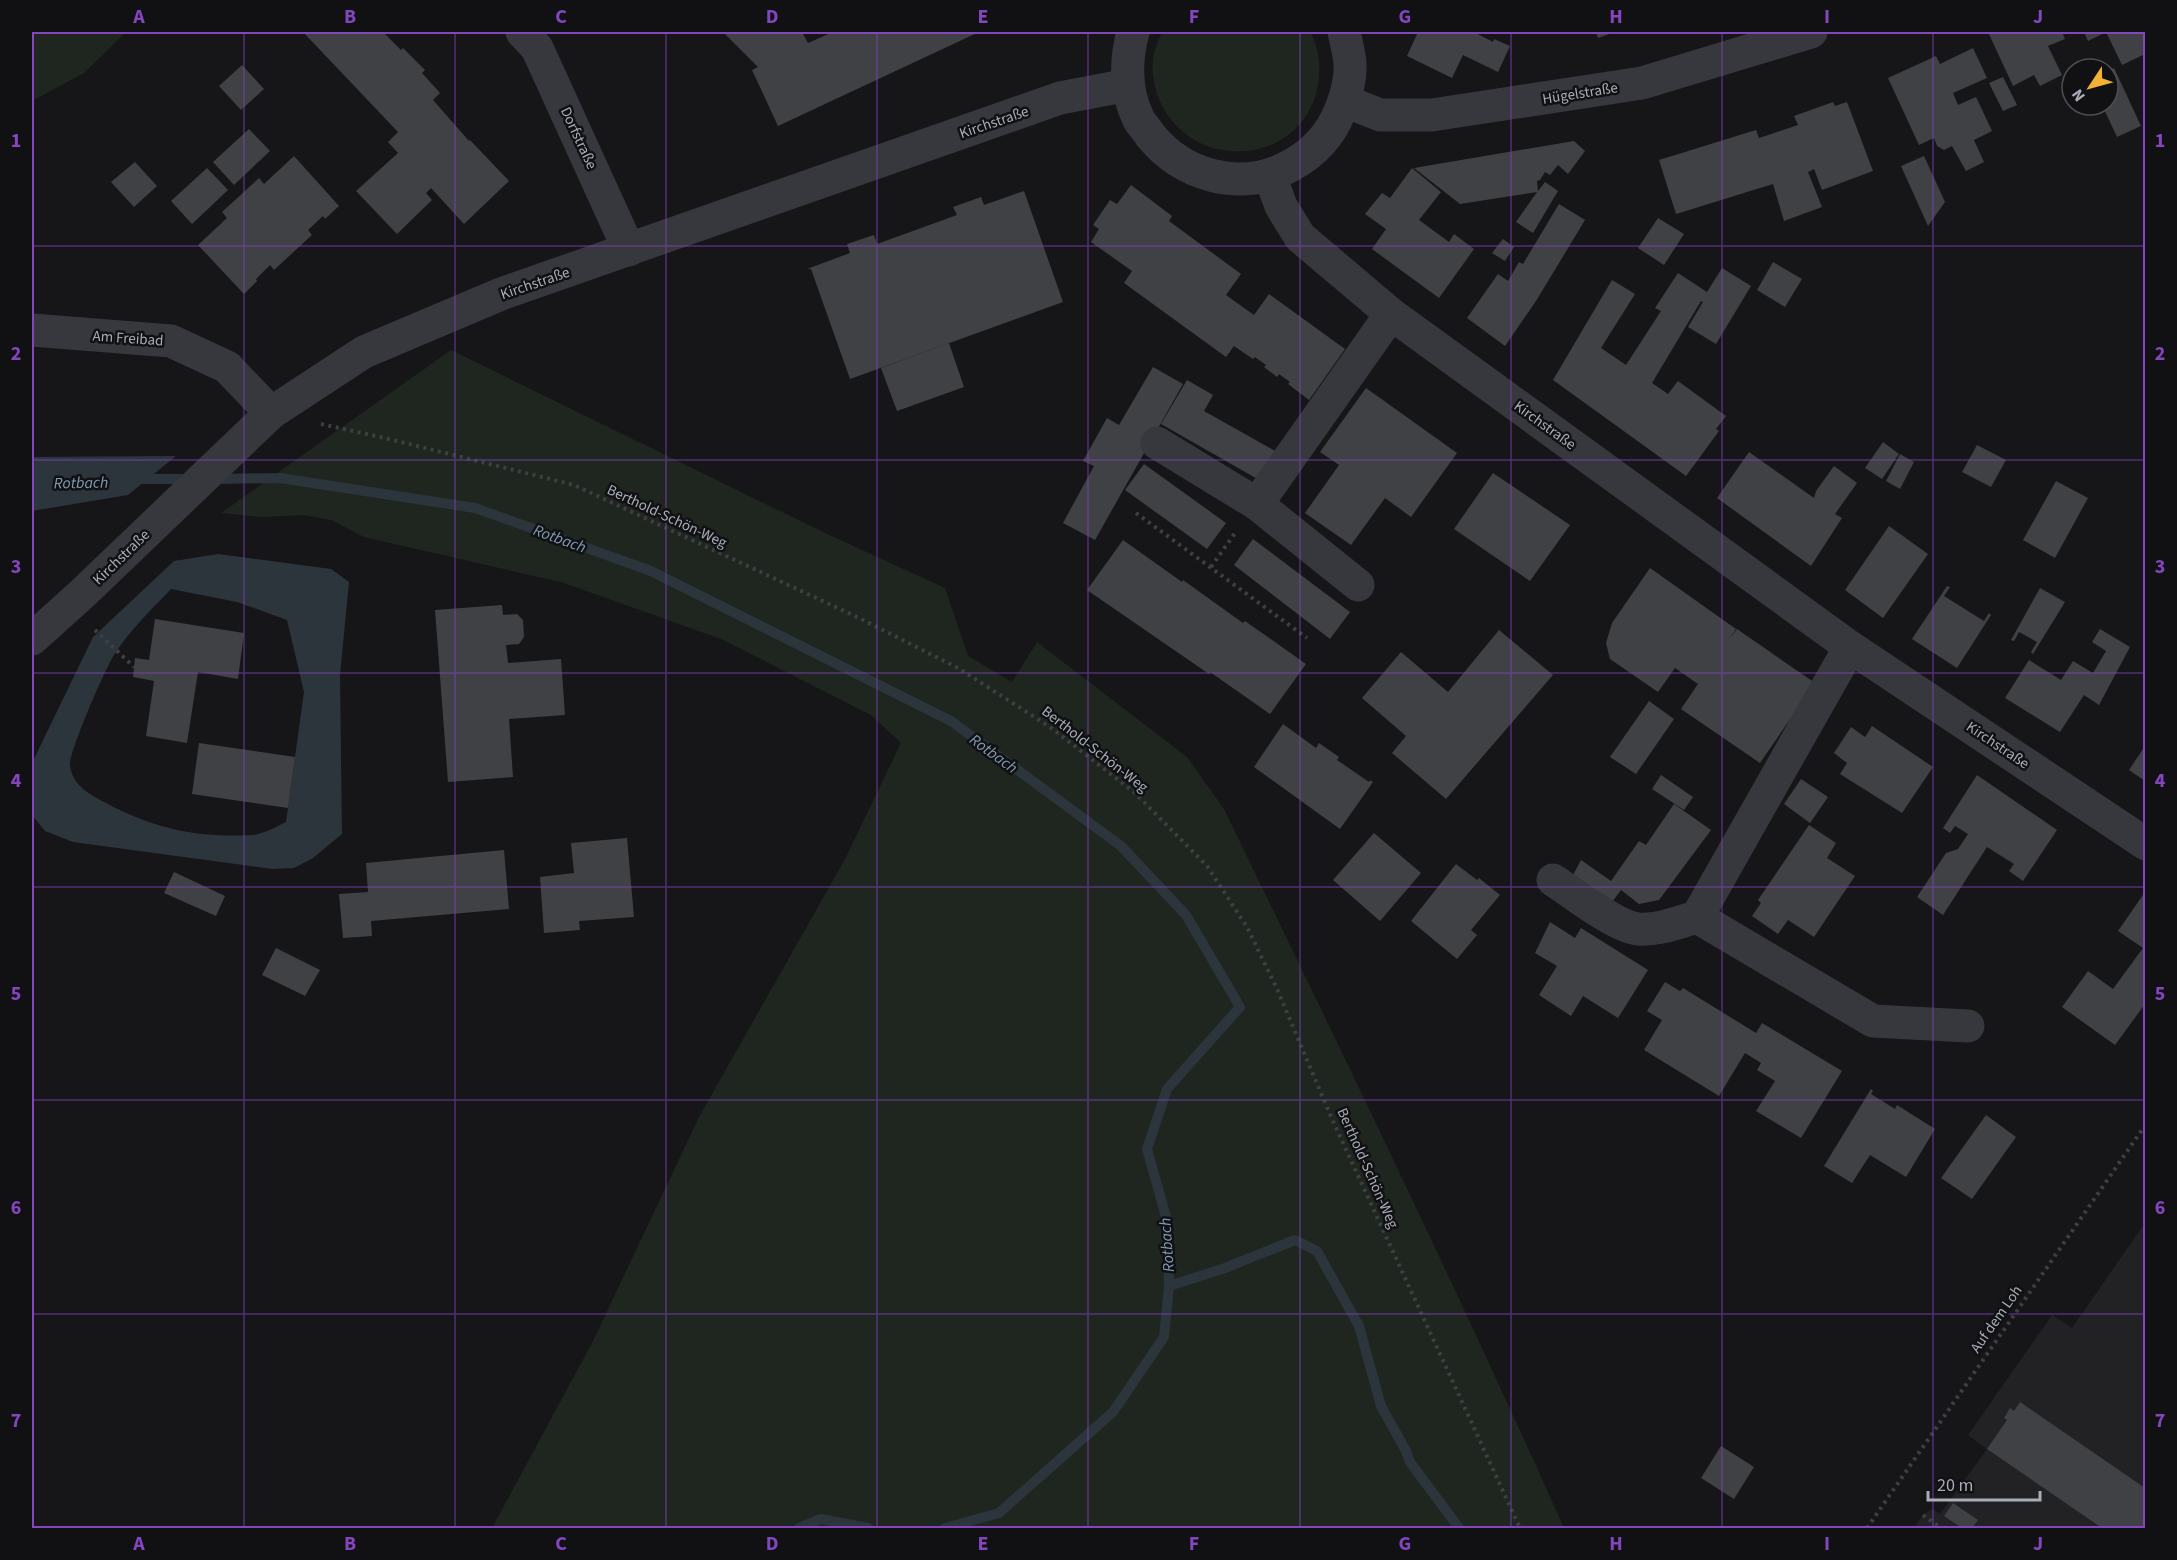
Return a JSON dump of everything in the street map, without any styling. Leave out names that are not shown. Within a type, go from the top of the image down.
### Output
[{"type":"street","name":"Dorfstraße","points":[[522,32],[537,48],[629,250]]},
{"type":"street","points":[[1133,32],[1127,56],[1128,85],[1139,121],[1163,151],[1195,171],[1232,180],[1270,176],[1303,160],[1329,134],[1345,101],[1350,65],[1344,32]]},
{"type":"street","name":"Hügelstraße","points":[[1345,101],[1380,115],[1432,115],[1642,83],[1811,32]]},
{"type":"street","name":"Kirchstraße","points":[[32,639],[271,413],[364,352],[501,294],[1060,98],[1128,85]]},
{"type":"street","name":"Kirchstraße","points":[[1270,176],[1281,206],[1300,237],[1392,314],[1850,647],[2145,844]]},
{"type":"street","points":[[1257,504],[1392,314]]},
{"type":"street","name":"Am Freibad","points":[[32,330],[171,341],[227,367],[271,413]]},
{"type":"street","points":[[1157,443],[1257,504],[1358,585]]},
{"type":"street","points":[[1697,917],[1850,647]]},
{"type":"street","points":[[1553,880],[1616,921],[1637,929],[1663,926],[1697,917],[1873,1021],[1968,1026]]},
{"type":"path","name":"Berthold-Schön-Weg","points":[[271,413],[385,438],[574,485],[857,617],[958,668],[1050,727],[1135,793],[1207,866],[1247,927],[1277,989],[1352,1163],[1520,1528]]},
{"type":"path","points":[[1136,513],[1306,638]]},
{"type":"path","points":[[98,633],[134,668]]},
{"type":"path","name":"Auf dem Loh","points":[[1867,1528],[2145,1124]]},
{"type":"path","points":[[1923,1515],[1941,1528]]},
{"type":"shaded area","points":[[32,32],[126,32],[84,73],[32,101]]},
{"type":"shaded area","points":[[1162,32],[1310,32],[1319,57],[1319,71],[1318,85],[1308,113],[1290,134],[1267,146],[1242,151],[1216,149],[1192,138],[1171,120],[1157,94],[1153,58]]},
{"type":"shaded area","points":[[451,350],[823,532],[945,588],[968,656],[1012,682],[1037,642],[1187,757],[1224,809],[1440,1257],[1564,1528],[492,1528],[593,1341],[699,1117],[845,859],[901,743],[871,715],[721,639],[564,583],[364,537],[331,520],[304,515],[262,517],[221,513]]},
{"type":"shaded area","points":[[2145,1223],[2145,1528],[1914,1528],[1923,1515],[1932,1509],[1940,1514],[1987,1449],[1968,1435],[2052,1315],[2072,1328]]},
{"type":"water","points":[[176,456],[128,495],[32,511],[32,457]]},
{"type":"water","points":[[218,554],[331,569],[349,582],[340,675],[342,834],[313,858],[294,868],[273,869],[73,842],[45,831],[32,815],[32,763],[93,637],[174,561]],"holes":[[[171,589],[237,602],[287,620],[304,692],[286,822],[265,832],[252,835],[195,833],[159,825],[124,812],[83,789],[74,779],[70,765],[71,757],[103,676],[126,638]]]},
{"type":"building","points":[[303,32],[383,32],[425,70],[422,73],[440,93],[433,100],[469,141],[509,181],[464,224],[431,188],[426,193],[432,200],[397,234],[356,191],[398,153],[388,142],[398,132]]},
{"type":"building","points":[[723,32],[802,32],[808,43],[833,32],[979,32],[778,126],[752,70],[758,67]]},
{"type":"building","points":[[1418,32],[1474,32],[1493,42],[1494,39],[1510,46],[1498,72],[1463,55],[1452,78],[1407,56]]},
{"type":"building","points":[[1596,32],[1615,32],[1598,38]]},
{"type":"building","points":[[1988,32],[2062,32],[2065,39],[2048,46],[2060,71],[2060,76],[2040,86],[2034,75],[2013,86]]},
{"type":"building","points":[[2084,32],[2106,32],[2088,41]]},
{"type":"building","points":[[2106,32],[2145,32],[2145,61],[2143,55],[2122,65]]},
{"type":"building","points":[[1973,48],[1987,78],[1953,93],[1958,105],[1976,97],[1992,131],[1974,140],[1984,162],[1966,171],[1952,146],[1944,150],[1937,146],[1934,138],[1919,145],[1888,78],[1936,56],[1940,64]]},
{"type":"building","points":[[242,65],[264,89],[241,110],[219,86]]},
{"type":"building","points":[[2003,77],[2017,105],[2003,111],[1989,83]]},
{"type":"building","points":[[2120,81],[2141,126],[2117,137],[2108,117],[2120,117]]},
{"type":"building","points":[[1833,102],[1835,106],[1847,102],[1873,171],[1822,190],[1814,169],[1808,172],[1822,207],[1784,221],[1773,184],[1676,214],[1659,160],[1756,130],[1759,138],[1798,125],[1794,116]]},
{"type":"building","points":[[249,129],[270,151],[234,185],[213,162]]},
{"type":"building","points":[[1574,141],[1585,151],[1568,174],[1558,165],[1550,175],[1545,172],[1537,181],[1538,191],[1545,182],[1558,191],[1533,233],[1516,222],[1537,192],[1460,204],[1414,168]]},
{"type":"building","points":[[294,156],[339,206],[325,219],[323,216],[308,230],[312,235],[274,270],[270,265],[244,294],[198,245],[227,218],[222,212],[259,178],[264,184]]},
{"type":"building","points":[[1924,156],[1945,202],[1928,226],[1901,166]]},
{"type":"building","points":[[135,162],[157,186],[134,207],[111,182]]},
{"type":"building","points":[[207,168],[228,190],[192,224],[171,201]]},
{"type":"building","points":[[1412,168],[1441,192],[1419,220],[1449,242],[1454,234],[1474,249],[1439,298],[1372,249],[1386,229],[1365,214],[1382,193],[1390,198]]},
{"type":"building","points":[[1131,185],[1172,216],[1169,221],[1241,274],[1226,295],[1254,315],[1269,294],[1345,349],[1309,400],[1279,374],[1277,377],[1255,357],[1253,359],[1234,346],[1226,357],[1124,283],[1132,271],[1091,242],[1099,229],[1093,225],[1110,200],[1117,204]]},
{"type":"building","points":[[1024,191],[1063,302],[850,379],[811,269],[807,269],[850,253],[847,244],[874,235],[877,244],[957,215],[953,207],[981,197],[984,205]]},
{"type":"building","points":[[1559,204],[1585,220],[1536,301],[1505,346],[1467,318],[1498,274],[1508,281],[1519,262],[1523,264]]},
{"type":"building","points":[[1658,218],[1684,234],[1664,265],[1638,248]]},
{"type":"building","points":[[1503,239],[1514,247],[1505,261],[1492,253]]},
{"type":"building","points":[[1773,262],[1802,279],[1785,307],[1757,290]]},
{"type":"building","points":[[1722,268],[1751,286],[1716,344],[1688,327],[1703,302],[1701,301],[1652,383],[1668,394],[1678,381],[1726,416],[1716,429],[1719,431],[1686,476],[1553,380],[1612,280],[1635,294],[1601,348],[1626,365],[1661,311],[1655,308],[1678,273],[1707,292]]},
{"type":"building","points":[[949,343],[964,387],[897,411],[881,368]]},
{"type":"building","points":[[1153,367],[1183,384],[1095,540],[1063,523],[1094,466],[1083,461],[1107,418],[1119,425]]},
{"type":"building","points":[[1187,380],[1213,395],[1204,411],[1277,452],[1261,481],[1161,424]]},
{"type":"building","points":[[1366,388],[1457,453],[1411,517],[1385,498],[1351,545],[1305,513],[1339,465],[1320,452]]},
{"type":"building","points":[[1883,442],[1899,454],[1882,479],[1865,468]]},
{"type":"building","points":[[1977,445],[2006,460],[1991,487],[1962,472]]},
{"type":"building","points":[[1749,452],[1814,498],[1816,491],[1834,466],[1857,483],[1835,514],[1842,518],[1811,566],[1717,498]]},
{"type":"building","points":[[1900,454],[1914,462],[1900,489],[1886,481]]},
{"type":"building","points":[[1144,464],[1226,523],[1207,549],[1125,490]]},
{"type":"building","points":[[1493,473],[1570,525],[1530,581],[1454,529]]},
{"type":"building","points":[[2056,481],[2088,498],[2055,558],[2023,540]]},
{"type":"building","points":[[1889,526],[1928,554],[1883,618],[1845,590]]},
{"type":"building","points":[[1253,539],[1350,612],[1330,639],[1234,565]]},
{"type":"building","points":[[1123,540],[1306,664],[1270,714],[1087,590]]},
{"type":"building","points":[[1650,568],[1736,629],[1728,640],[1737,629],[1815,683],[1760,763],[1681,709],[1698,684],[1675,668],[1658,692],[1610,659],[1606,643],[1612,623]]},
{"type":"building","points":[[1947,586],[1950,587],[1944,596],[1984,621],[1989,613],[1991,615],[1957,668],[1912,639]]},
{"type":"building","points":[[2040,588],[2065,602],[2033,654],[2031,652],[2037,642],[2019,632],[2014,641],[2011,640]]},
{"type":"building","points":[[502,605],[503,615],[517,614],[523,620],[524,637],[519,644],[506,645],[508,663],[561,659],[565,715],[509,719],[513,777],[448,782],[435,610]]},
{"type":"building","points":[[155,619],[244,633],[238,679],[198,672],[187,743],[146,736],[154,681],[133,677],[135,658],[149,660]]},
{"type":"building","points":[[2100,629],[2130,647],[2099,705],[2084,695],[2060,732],[2005,698],[2029,660],[2061,680],[2073,661],[2093,673],[2106,651],[2092,642]]},
{"type":"building","points":[[1499,630],[1553,675],[1446,799],[1392,753],[1406,736],[1362,698],[1401,652],[1448,692]]},
{"type":"building","points":[[1649,701],[1674,719],[1636,774],[1610,757]]},
{"type":"building","points":[[1283,724],[1316,748],[1319,743],[1339,757],[1337,760],[1369,782],[1370,780],[1373,782],[1340,829],[1254,767]]},
{"type":"building","points":[[1872,726],[1933,767],[1902,813],[1840,774],[1847,763],[1834,753],[1851,727],[1865,737]]},
{"type":"building","points":[[199,743],[295,757],[288,808],[192,794]]},
{"type":"building","points":[[2145,746],[2145,781],[2129,770]]},
{"type":"building","points":[[1661,775],[1693,797],[1684,810],[1652,789]]},
{"type":"building","points":[[1977,775],[2057,830],[2023,881],[2009,871],[2014,864],[1987,847],[1943,915],[1917,897],[1946,853],[1958,849],[1968,834],[1955,826],[1950,833],[1943,828]]},
{"type":"building","points":[[1801,779],[1828,797],[1810,823],[1784,804]]},
{"type":"building","points":[[1674,804],[1711,830],[1659,900],[1639,904],[1621,890],[1609,906],[1570,881],[1581,860],[1611,881],[1639,841],[1646,845]]},
{"type":"building","points":[[1809,825],[1836,843],[1827,858],[1855,876],[1814,937],[1788,920],[1778,934],[1752,916],[1761,903],[1758,900]]},
{"type":"building","points":[[1374,833],[1421,873],[1380,921],[1333,880]]},
{"type":"building","points":[[627,838],[634,917],[579,921],[580,930],[544,933],[540,877],[574,873],[571,843]]},
{"type":"building","points":[[504,850],[509,909],[371,921],[372,936],[343,938],[339,894],[368,892],[366,863]]},
{"type":"building","points":[[1456,864],[1477,880],[1479,878],[1500,895],[1471,930],[1477,935],[1457,959],[1411,921]]},
{"type":"building","points":[[174,872],[225,896],[216,916],[164,893]]},
{"type":"building","points":[[2145,892],[2145,1004],[2115,1045],[2062,1007],[2088,971],[2113,989],[2143,948],[2118,931]]},
{"type":"building","points":[[1550,922],[1575,938],[1581,928],[1648,970],[1618,1018],[1583,996],[1571,1016],[1539,995],[1557,966],[1535,953]]},
{"type":"building","points":[[276,948],[320,970],[305,996],[262,975]]},
{"type":"building","points":[[1665,982],[1680,991],[1683,988],[1756,1033],[1762,1023],[1842,1071],[1801,1138],[1756,1111],[1775,1081],[1757,1070],[1761,1063],[1745,1053],[1719,1096],[1644,1050],[1662,1020],[1647,1011]]},
{"type":"building","points":[[1871,1089],[1873,1091],[1871,1094],[1895,1109],[1897,1105],[1935,1129],[1906,1177],[1870,1155],[1852,1183],[1824,1166]]},
{"type":"building","points":[[1986,1115],[2016,1137],[1972,1199],[1941,1178]]},
{"type":"building","points":[[2020,1402],[2145,1488],[2145,1528],[2102,1528],[1987,1449],[2007,1420],[2004,1418],[2010,1408],[2014,1411]]},
{"type":"building","points":[[1721,1446],[1754,1467],[1734,1499],[1701,1478]]},
{"type":"building","points":[[1953,1503],[1978,1520],[1972,1528],[1962,1528],[1944,1516]]},
{"type":"waterway","name":"Rotbach","points":[[215,479],[280,478],[475,508],[651,571],[951,721],[1121,846],[1186,915],[1240,1007],[1167,1089],[1147,1149],[1168,1224],[1169,1286],[1164,1337],[1113,1412],[999,1513],[945,1528]]},
{"type":"waterway","name":"Rotbach","points":[[134,479],[193,479]]},
{"type":"waterway","points":[[1169,1286],[1225,1268],[1295,1240],[1317,1251],[1359,1326],[1381,1406],[1410,1462],[1459,1528]]},
{"type":"waterway","name":"Rotbach","points":[[799,1528],[821,1519],[868,1528]]}]
